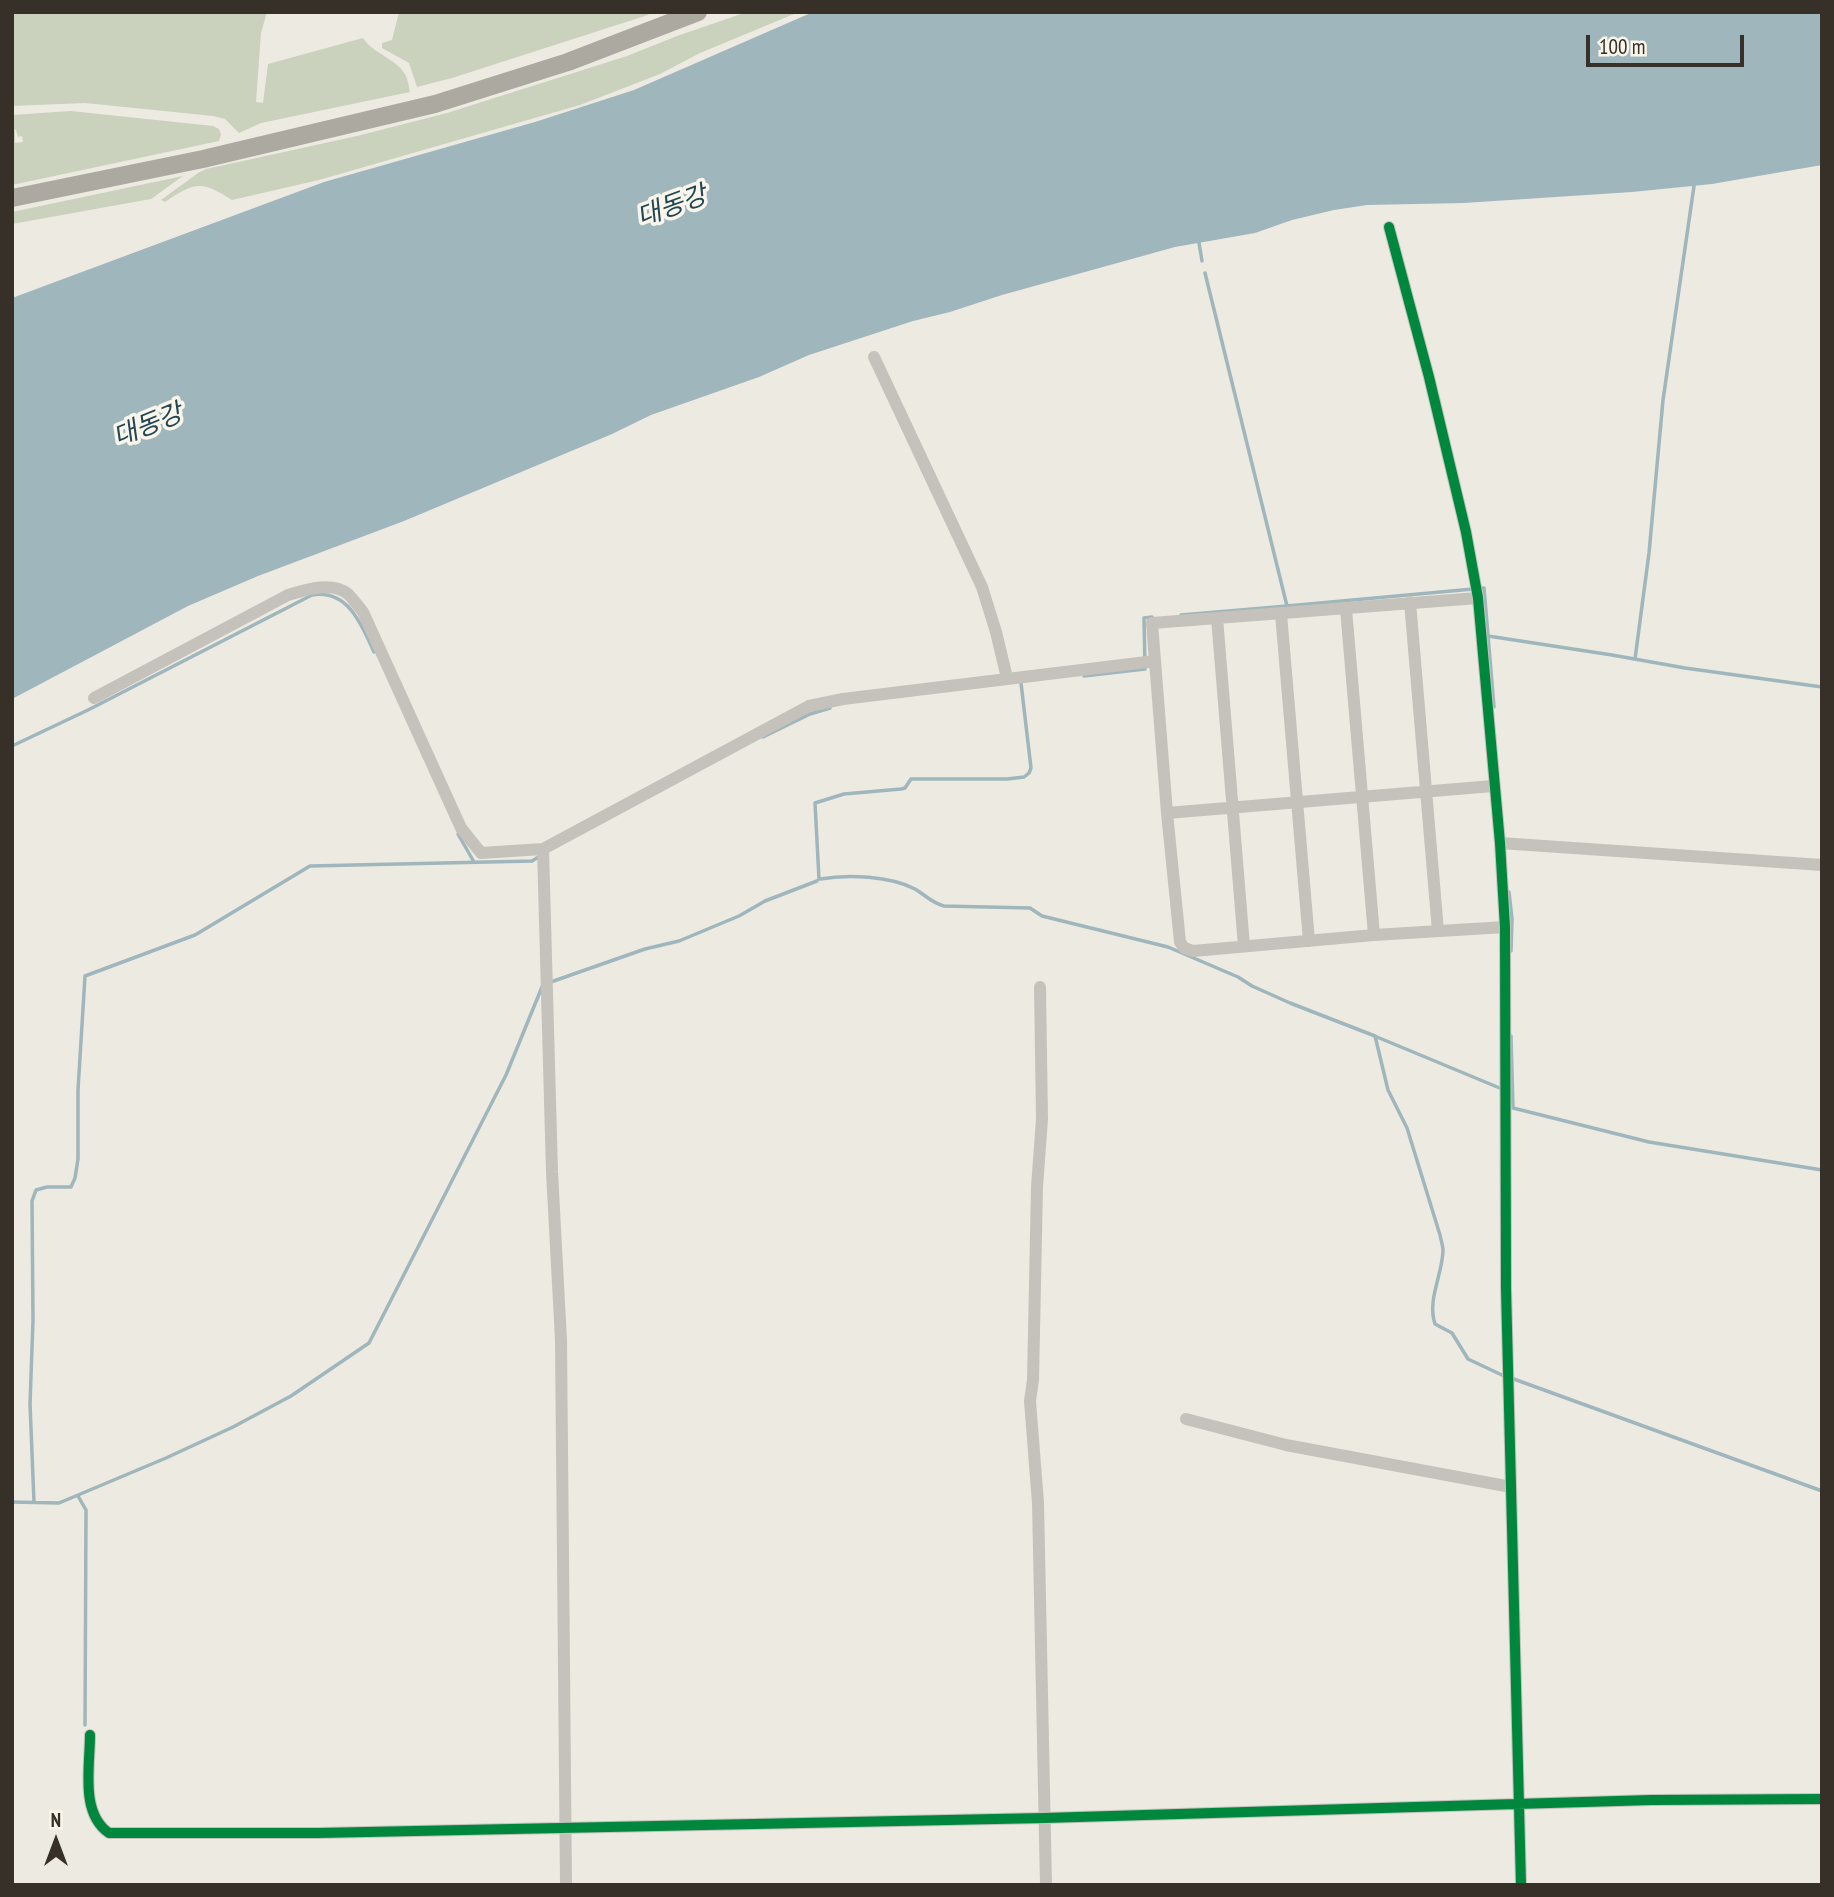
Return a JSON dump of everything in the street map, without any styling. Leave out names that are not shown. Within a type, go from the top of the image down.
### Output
[{"type":"highway","points":[[12,198],[203,159],[435,104],[568,62],[698,12]]},
{"type":"street","points":[[1389,227],[1448,454],[1478,598],[1500,844],[1505,927],[1506,1288],[1521,1885]]},
{"type":"street","points":[[874,357],[982,587],[1007,678]]},
{"type":"street","points":[[94,698],[288,595],[325,587],[346,592],[363,612],[461,828],[481,853],[543,849],[809,706],[843,699],[1007,678],[1155,662]]},
{"type":"street","points":[[1478,598],[1152,623],[1167,813],[1180,942],[1184,948],[1193,951],[1505,927]]},
{"type":"street","points":[[1410,603],[1438,931]]},
{"type":"street","points":[[1346,609],[1374,935]]},
{"type":"street","points":[[1281,614],[1309,941]]},
{"type":"street","points":[[1217,618],[1244,946]]},
{"type":"street","points":[[1167,813],[1493,786]]},
{"type":"street","points":[[1500,844],[1822,865]]},
{"type":"street","points":[[543,849],[552,1172],[561,1340],[566,1885]]},
{"type":"street","points":[[1040,987],[1042,1119],[1037,1187],[1030,1401],[1038,1500],[1046,1885]]},
{"type":"street","points":[[1186,1419],[1286,1446],[1510,1487]]},
{"type":"street","points":[[90,1735],[90,1809],[98,1825],[109,1833],[318,1833],[1822,1799]]},
{"type":"green space","points":[[12,12],[267,12],[261,33],[256,102],[263,103],[268,64],[363,38],[367,44],[402,70],[410,92],[261,123],[239,133],[225,119],[213,116],[85,103],[12,106]]},
{"type":"green space","points":[[399,12],[650,12],[648,15],[417,87],[409,63],[382,48],[382,43],[392,40]]},
{"type":"green space","points":[[747,12],[799,12],[700,53],[660,74],[580,105],[319,180],[232,200],[213,189],[198,186],[184,190],[165,202],[161,200],[206,169],[447,113],[627,56]]},
{"type":"green space","points":[[71,111],[213,126],[219,129],[221,134],[219,141],[12,185],[12,132],[15,131],[15,143],[23,142],[22,136],[18,137],[16,130],[12,130],[12,115]]},
{"type":"green space","points":[[183,176],[151,199],[12,224],[12,212]]},
{"type":"water","name":"대동강","points":[[813,12],[1822,12],[1822,165],[1712,184],[1632,192],[1464,203],[1367,205],[1334,210],[1292,220],[1255,233],[1175,247],[913,321],[809,355],[759,377],[651,415],[404,521],[258,576],[188,606],[12,699],[12,298],[324,182],[535,122],[634,90]]},
{"type":"waterway","points":[[1635,659],[1649,553],[1663,400],[1694,186]]},
{"type":"waterway","points":[[1199,243],[1202,261]]},
{"type":"waterway","points":[[1205,273],[1287,606],[1484,588],[1494,707]]},
{"type":"waterway","points":[[12,746],[312,595],[325,595],[344,603],[359,621],[374,652]]},
{"type":"waterway","points":[[1181,615],[1287,606]]},
{"type":"waterway","points":[[1084,676],[1145,669],[1144,618],[1152,617]]},
{"type":"waterway","points":[[1488,636],[1822,687]]},
{"type":"waterway","points":[[819,879],[815,803],[844,794],[901,789],[905,788],[911,779],[1007,779],[1024,777],[1029,773],[1031,768],[1021,683]]},
{"type":"waterway","points":[[763,737],[810,714],[830,708]]},
{"type":"waterway","points":[[458,834],[474,862]]},
{"type":"waterway","points":[[34,1502],[30,1404],[33,1320],[32,1201],[36,1190],[71,1187],[75,1178],[85,976],[195,935],[310,866],[532,861],[540,856]]},
{"type":"waterway","points":[[820,879],[856,877],[894,881],[915,889],[944,906],[1030,908],[1042,916],[1168,947],[1290,1003],[1375,1036],[1388,1090],[1407,1128],[1440,1235],[1443,1251],[1433,1306],[1435,1324],[1452,1333],[1468,1359],[1504,1376]]},
{"type":"waterway","points":[[548,983],[645,949],[679,941],[739,916],[765,901],[817,881]]},
{"type":"waterway","points":[[1509,892],[1511,951]]},
{"type":"waterway","points":[[12,1502],[59,1503],[166,1458],[291,1396],[369,1343],[506,1075],[542,987]]},
{"type":"waterway","points":[[1511,1036],[1513,1108],[1649,1142],[1822,1170]]},
{"type":"waterway","points":[[1377,1037],[1502,1089]]},
{"type":"waterway","points":[[1511,1378],[1822,1491]]},
{"type":"waterway","points":[[78,1496],[86,1510],[85,1725]]},
{"type":"cycle path","points":[[1389,227],[1429,377],[1466,532],[1478,598],[1500,843],[1505,927],[1506,1288],[1521,1885]]},
{"type":"cycle path","points":[[90,1735],[90,1802],[100,1824],[109,1833],[318,1833],[1044,1818],[1651,1800],[1822,1799]]}]
